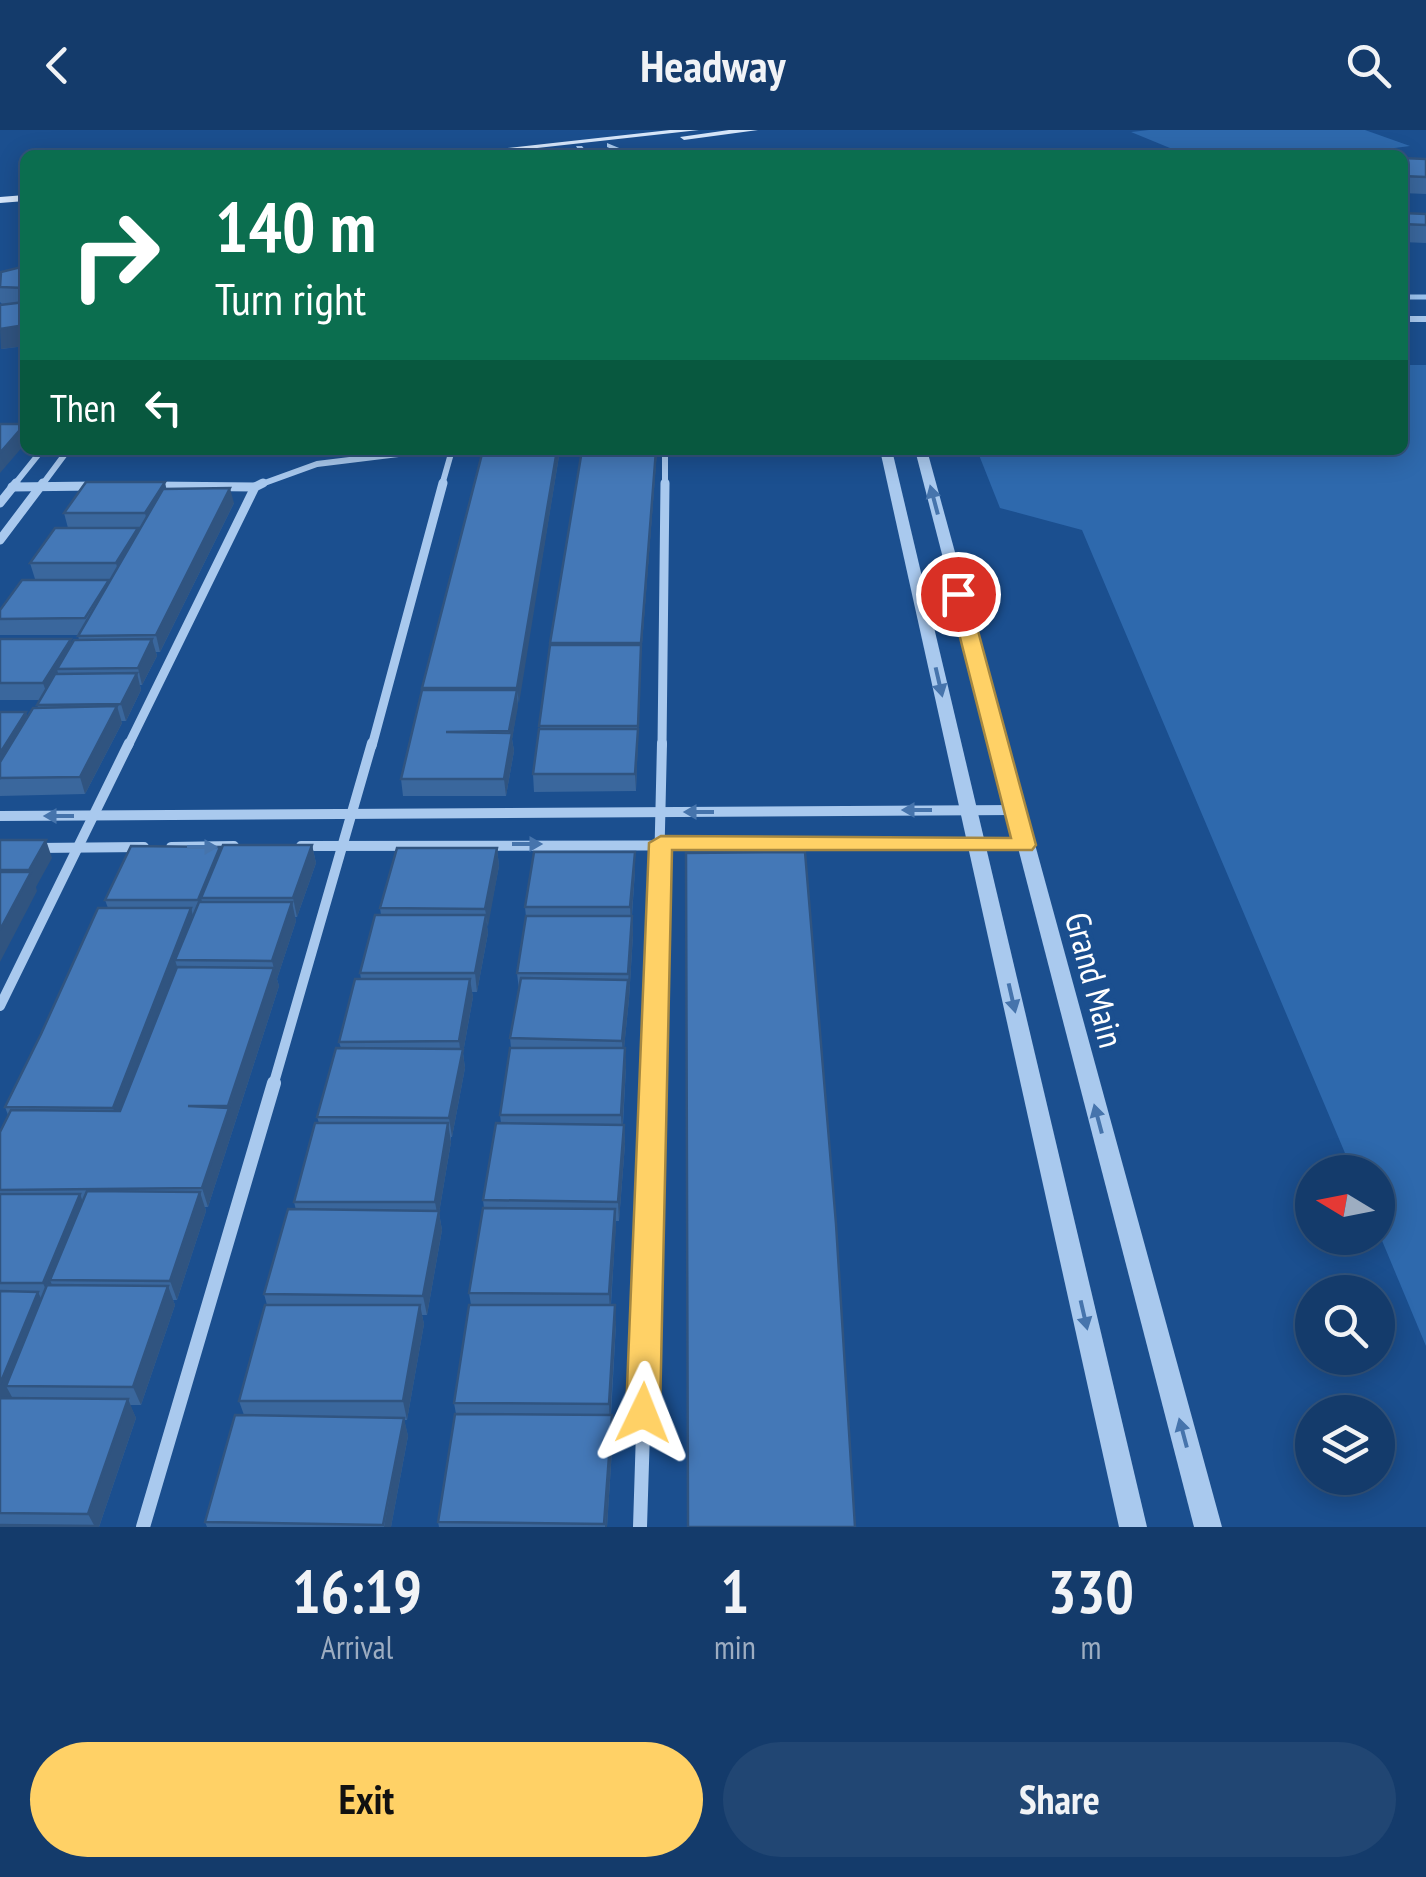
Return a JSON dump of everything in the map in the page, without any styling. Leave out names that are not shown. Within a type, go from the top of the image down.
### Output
[{"type":"main road","points":[[558,130],[580,149],[754,130]]},
{"type":"main road","points":[[585,130],[610,145]]},
{"type":"main road","points":[[580,149],[597,140],[695,130]]},
{"type":"street","points":[[610,145],[621,150]]},
{"type":"street","points":[[0,503],[38,455]]},
{"type":"street","points":[[0,540],[64,455]]},
{"type":"street","points":[[0,1006],[255,487],[272,476],[302,468],[394,455]]},
{"type":"street","points":[[143,1527],[353,814],[451,455]]},
{"type":"street","points":[[640,1527],[661,843],[665,455]]},
{"type":"street","points":[[887,455],[1133,1527]]},
{"type":"street","name":"Grand Main","points":[[922,455],[1208,1527]]},
{"type":"street","points":[[12,488],[99,486]]},
{"type":"street","points":[[138,486],[255,487]]},
{"type":"street","points":[[0,816],[1015,810]]},
{"type":"street","points":[[287,846],[1024,845]]},
{"type":"street","points":[[20,848],[250,846]]},
{"type":"shaded area","points":[[1365,130],[1410,146],[1379,150],[1175,150],[1131,132]]},
{"type":"shaded area","points":[[1408,365],[1426,365],[1426,1346],[1388,1255],[1395,1255],[1395,1155],[1346,1155],[1082,530],[1000,508],[979,455],[1408,455]]},
{"type":"building","points":[[1408,158],[1426,159],[1426,177],[1408,176]]},
{"type":"building","points":[[1408,213],[1426,214],[1426,225],[1408,224]]},
{"type":"building","points":[[20,267],[20,288],[0,287],[1,272]]},
{"type":"building","points":[[20,303],[20,326],[0,329],[0,305]]},
{"type":"building","points":[[0,424],[20,424],[20,430],[0,453]]},
{"type":"building","points":[[482,455],[556,455],[517,688],[422,688]]},
{"type":"building","points":[[581,455],[656,455],[641,643],[550,643]]},
{"type":"building","points":[[86,482],[165,482],[145,513],[64,513]]},
{"type":"building","points":[[230,488],[156,635],[78,636],[163,489]]},
{"type":"building","points":[[55,528],[138,528],[116,563],[30,563]]},
{"type":"building","points":[[22,580],[109,580],[85,618],[0,619],[0,610]]},
{"type":"building","points":[[0,639],[71,639],[43,683],[0,683]]},
{"type":"building","points":[[152,639],[138,668],[57,669],[74,640]]},
{"type":"building","points":[[550,645],[641,645],[638,726],[539,726]]},
{"type":"building","points":[[137,673],[121,704],[37,705],[55,674]]},
{"type":"building","points":[[422,690],[517,690],[509,731],[446,732],[512,733],[504,779],[401,779]]},
{"type":"building","points":[[117,706],[80,777],[0,778],[0,762],[33,708]]},
{"type":"building","points":[[0,712],[26,712],[0,753]]},
{"type":"building","points":[[539,729],[638,729],[635,774],[533,774]]},
{"type":"building","points":[[0,840],[46,840],[29,870],[0,870]]},
{"type":"building","points":[[223,845],[312,845],[293,898],[201,898]]},
{"type":"building","points":[[131,846],[220,847],[198,900],[105,900]]},
{"type":"building","points":[[397,848],[497,848],[485,909],[380,908]]},
{"type":"building","points":[[534,852],[635,852],[630,907],[525,907]]},
{"type":"building","points":[[805,852],[836,1224],[855,1527],[688,1527],[686,853]]},
{"type":"building","points":[[0,872],[31,872],[0,930]]},
{"type":"building","points":[[199,902],[292,902],[272,961],[175,960]]},
{"type":"building","points":[[98,908],[191,908],[113,1108],[5,1107],[41,1034]]},
{"type":"building","points":[[375,915],[486,915],[475,973],[360,973]]},
{"type":"building","points":[[526,916],[632,916],[628,974],[517,973]]},
{"type":"building","points":[[177,967],[274,968],[228,1106],[188,1106],[229,1108],[202,1188],[0,1190],[0,1132],[11,1110],[120,1111]]},
{"type":"building","points":[[521,978],[628,980],[622,1041],[510,1038]]},
{"type":"building","points":[[355,979],[470,979],[459,1041],[339,1042]]},
{"type":"building","points":[[336,1048],[463,1049],[449,1118],[317,1117]]},
{"type":"building","points":[[510,1048],[625,1048],[621,1115],[500,1115]]},
{"type":"building","points":[[315,1123],[448,1123],[435,1202],[294,1202]]},
{"type":"building","points":[[496,1123],[624,1125],[618,1202],[483,1200]]},
{"type":"building","points":[[87,1191],[200,1192],[170,1281],[50,1280]]},
{"type":"building","points":[[0,1194],[80,1194],[43,1283],[0,1283]]},
{"type":"building","points":[[483,1208],[615,1209],[609,1294],[469,1293]]},
{"type":"building","points":[[288,1209],[439,1211],[423,1296],[264,1294]]},
{"type":"building","points":[[47,1285],[168,1286],[133,1387],[6,1386]]},
{"type":"building","points":[[0,1291],[38,1292],[0,1384]]},
{"type":"building","points":[[265,1305],[420,1305],[403,1401],[239,1401]]},
{"type":"building","points":[[469,1305],[615,1305],[609,1404],[454,1403]]},
{"type":"building","points":[[0,1398],[128,1399],[88,1514],[0,1513]]},
{"type":"building","points":[[455,1414],[612,1415],[604,1524],[438,1522]]},
{"type":"building","points":[[235,1415],[404,1418],[383,1525],[205,1522]]},
{"type":"building","points":[[0,1525],[96,1526],[0,1527]]},
{"type":"waterway","points":[[1408,297],[1426,297]]},
{"type":"route","points":[[643,1413],[661,843],[1024,845],[958,594]]}]
